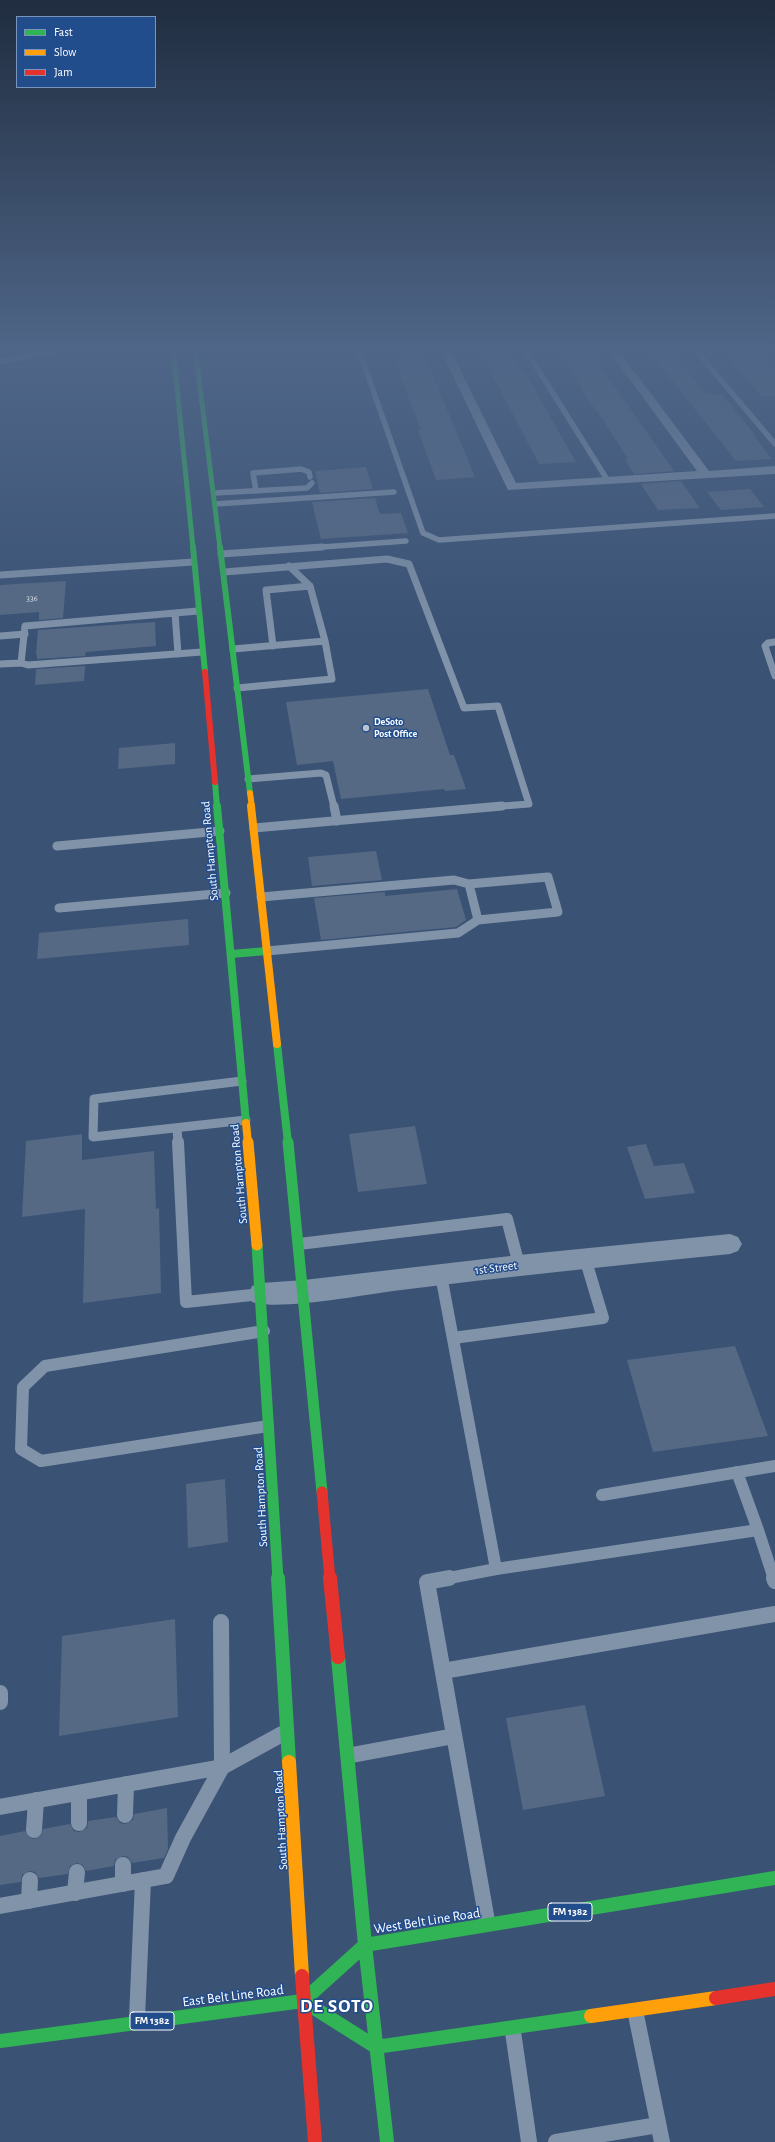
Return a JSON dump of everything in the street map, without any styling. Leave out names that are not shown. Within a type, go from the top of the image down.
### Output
[{"type":"main road","name":"South Hampton Road","points":[[182,447],[193,562],[198,574],[198,611],[206,652],[224,831],[226,893],[264,1331],[303,2001],[315,2142]]},
{"type":"main road","points":[[209,447],[222,554],[220,572],[229,650],[238,688],[304,1291],[365,1945],[387,2142]]},
{"type":"main road","points":[[240,829],[254,828]]},
{"type":"main road","points":[[231,954],[267,951]]},
{"type":"main road","name":"West Belt Line Road","points":[[303,2001],[365,1945],[775,1878]]},
{"type":"main road","points":[[303,2001],[376,2047],[512,2026],[775,1989]]},
{"type":"main road","name":"East Belt Line Road","points":[[0,2041],[303,2001]]},
{"type":"street","points":[[493,447],[512,487],[775,470]]},
{"type":"street","points":[[685,447],[705,474]]},
{"type":"street","name":"1st Street","points":[[261,1294],[304,1291],[585,1258],[730,1244]]},
{"type":"lane","points":[[393,447],[423,533],[439,540],[775,516]]},
{"type":"lane","points":[[587,447],[608,481]]},
{"type":"lane","points":[[214,493],[256,491],[298,479],[309,472],[311,480],[308,488],[298,479],[252,472],[256,491]]},
{"type":"lane","points":[[216,504],[394,492]]},
{"type":"lane","points":[[222,554],[406,540]]},
{"type":"lane","points":[[220,572],[387,560],[409,564],[464,708],[498,706],[529,804],[254,828]]},
{"type":"lane","points":[[0,575],[193,562]]},
{"type":"lane","points":[[238,688],[332,679],[325,641],[310,586],[290,566]]},
{"type":"lane","points":[[273,646],[266,590],[310,586]]},
{"type":"lane","points":[[21,663],[25,626],[198,611]]},
{"type":"lane","points":[[175,613],[178,654]]},
{"type":"lane","points":[[0,636],[24,634]]},
{"type":"lane","points":[[229,650],[325,641]]},
{"type":"lane","points":[[775,642],[768,643],[764,646],[775,676]]},
{"type":"lane","points":[[0,664],[21,663],[28,665],[206,652]]},
{"type":"lane","points":[[248,779],[321,773],[326,775],[337,821]]},
{"type":"lane","points":[[57,846],[224,831]]},
{"type":"lane","points":[[261,897],[454,880],[469,884],[548,877],[558,912],[478,920],[458,933],[267,951]]},
{"type":"lane","points":[[469,884],[478,920]]},
{"type":"lane","points":[[59,908],[226,893]]},
{"type":"lane","points":[[242,1081],[94,1099],[93,1137],[246,1120]]},
{"type":"lane","points":[[177,1128],[186,1302],[261,1294]]},
{"type":"lane","points":[[299,1244],[507,1219],[518,1266]]},
{"type":"lane","points":[[453,1338],[603,1318],[585,1258]]},
{"type":"lane","points":[[441,1275],[496,1569]]},
{"type":"lane","points":[[264,1331],[45,1366],[23,1387],[22,1449],[41,1461],[269,1426]]},
{"type":"lane","points":[[602,1495],[775,1466]]},
{"type":"lane","points":[[737,1472],[775,1581]]},
{"type":"lane","points":[[488,1925],[427,1582],[496,1569],[758,1530]]},
{"type":"lane","points":[[443,1672],[775,1614]]},
{"type":"lane","points":[[0,1906],[166,1876],[183,1838],[222,1767],[221,1622]]},
{"type":"lane","points":[[0,1693],[0,1702]]},
{"type":"lane","points":[[0,1807],[222,1767],[288,1731]]},
{"type":"lane","points":[[347,1756],[454,1736]]},
{"type":"lane","points":[[125,1815],[126,1784]]},
{"type":"lane","points":[[79,1793],[79,1823]]},
{"type":"lane","points":[[34,1830],[36,1800]]},
{"type":"lane","points":[[123,1864],[123,1884]]},
{"type":"lane","points":[[76,1893],[77,1872]]},
{"type":"lane","points":[[29,1901],[30,1880]]},
{"type":"lane","points":[[137,2022],[143,1880]]},
{"type":"lane","points":[[556,2142],[660,2134],[634,2009]]},
{"type":"lane","points":[[512,2026],[529,2142]]},
{"type":"building","points":[[424,447],[463,447],[475,477],[436,480]]},
{"type":"building","points":[[530,447],[567,447],[576,462],[539,464]]},
{"type":"building","points":[[620,447],[657,447],[674,471],[634,474],[625,459],[628,459]]},
{"type":"building","points":[[725,447],[763,447],[772,459],[736,461]]},
{"type":"building","points":[[366,467],[373,489],[320,493],[315,471]]},
{"type":"building","points":[[681,481],[700,508],[658,510],[641,484]]},
{"type":"building","points":[[750,489],[764,507],[721,510],[707,492]]},
{"type":"building","points":[[375,498],[380,514],[401,513],[408,533],[321,539],[312,502]]},
{"type":"building","points":[[66,581],[63,618],[39,620],[39,612],[0,615],[0,585]]},
{"type":"building","points":[[155,622],[156,646],[86,652],[85,656],[37,659],[38,630]]},
{"type":"building","points":[[85,666],[84,681],[35,685],[36,669]]},
{"type":"building","name":"DeSoto Post Office","points":[[428,689],[450,755],[454,755],[466,789],[445,791],[444,789],[341,799],[333,761],[297,765],[286,702]]},
{"type":"building","points":[[175,743],[175,764],[118,769],[119,748]]},
{"type":"building","points":[[376,851],[382,880],[312,886],[308,857]]},
{"type":"building","points":[[457,889],[466,920],[456,927],[321,940],[314,898],[385,892],[385,896]]},
{"type":"building","points":[[188,919],[189,945],[37,959],[39,933]]},
{"type":"building","points":[[415,1126],[427,1184],[358,1192],[349,1134]]},
{"type":"building","points":[[82,1134],[82,1160],[154,1151],[156,1209],[159,1208],[161,1293],[83,1303],[85,1209],[22,1217],[26,1141]]},
{"type":"building","points":[[646,1144],[654,1166],[684,1163],[695,1193],[645,1199],[627,1147]]},
{"type":"building","points":[[735,1346],[768,1436],[653,1452],[627,1360]]},
{"type":"building","points":[[225,1479],[228,1542],[188,1548],[186,1484]]},
{"type":"building","points":[[175,1619],[178,1717],[59,1736],[62,1636]]},
{"type":"building","points":[[585,1705],[605,1796],[523,1810],[506,1718]]},
{"type":"building","points":[[167,1808],[168,1849],[164,1858],[132,1863],[128,1857],[123,1856],[115,1860],[114,1866],[86,1871],[83,1865],[77,1863],[70,1866],[68,1874],[39,1878],[35,1872],[30,1871],[22,1875],[21,1882],[0,1885],[0,1836],[25,1831],[29,1837],[34,1839],[41,1835],[43,1829],[70,1824],[74,1831],[79,1832],[87,1828],[88,1821],[116,1817],[120,1823],[125,1824],[133,1820],[134,1814]]},
{"type":"traffic: fast","points":[[183,447],[205,672]]},
{"type":"traffic: fast","points":[[207,447],[250,793]]},
{"type":"traffic: fast","points":[[215,782],[246,1123]]},
{"type":"traffic: fast","points":[[231,954],[267,951]]},
{"type":"traffic: fast","points":[[277,1044],[299,1244],[322,1492]]},
{"type":"traffic: fast","points":[[257,1245],[289,1762]]},
{"type":"traffic: fast","points":[[338,1657],[365,1945],[387,2142]]},
{"type":"traffic: fast","points":[[303,2001],[365,1945],[775,1878]]},
{"type":"traffic: fast","points":[[303,2001],[376,2047],[591,2016]]},
{"type":"traffic: fast","points":[[0,2041],[303,2001]]},
{"type":"traffic: slow","points":[[250,793],[277,1044]]},
{"type":"traffic: slow","points":[[246,1123],[257,1245]]},
{"type":"traffic: slow","points":[[289,1762],[302,1976]]},
{"type":"traffic: slow","points":[[591,2016],[716,1998]]},
{"type":"traffic: jam","points":[[205,672],[215,782]]},
{"type":"traffic: jam","points":[[322,1492],[338,1657]]},
{"type":"traffic: jam","points":[[302,1976],[315,2142]]},
{"type":"traffic: jam","points":[[716,1998],[775,1989]]},
{"type":"place","name":"DeSoto Post Office","points":[[366,728]]},
{"type":"district","name":"DE SOTO","points":[[337,2006]]}]
